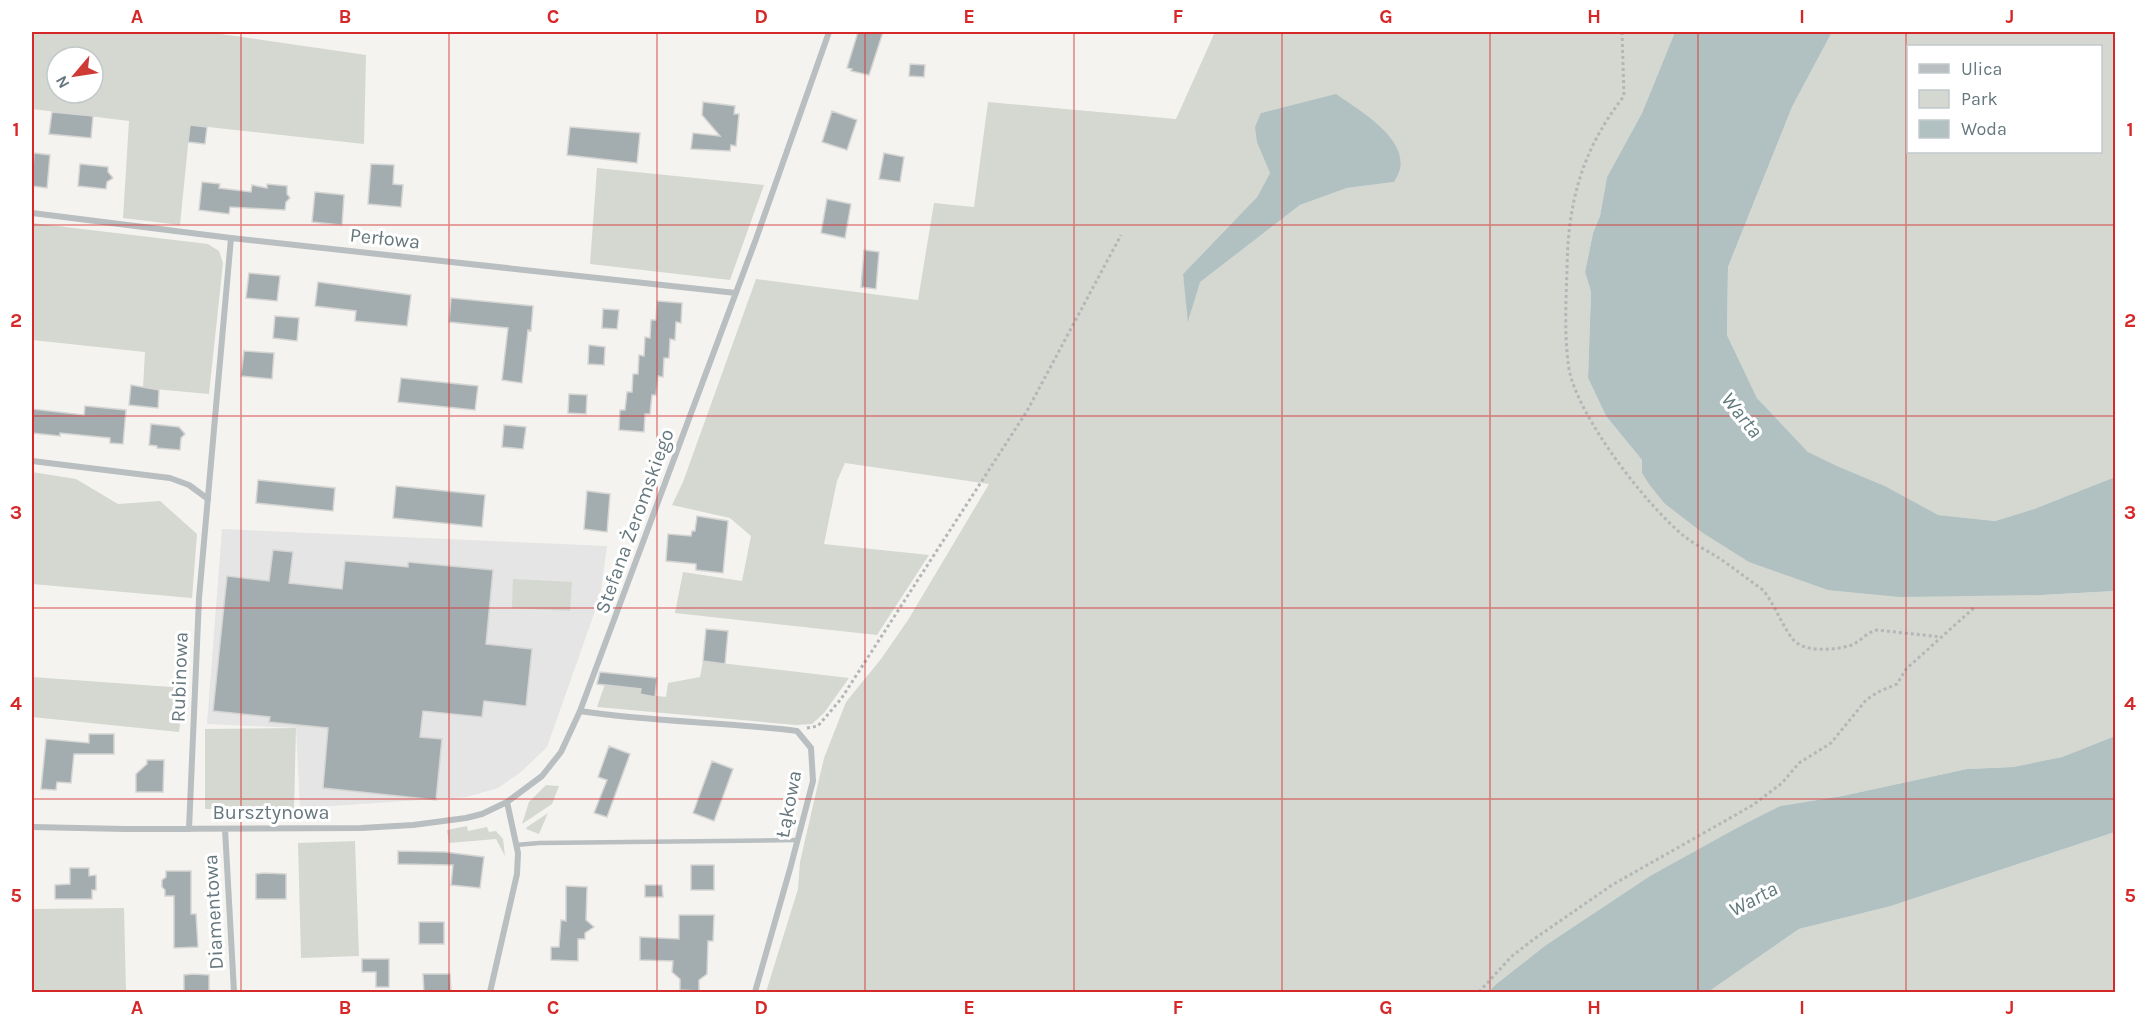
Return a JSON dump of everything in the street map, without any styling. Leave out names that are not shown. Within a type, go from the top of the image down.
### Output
[{"type":"street","name":"Stefana Żeromskiego","points":[[507,802],[532,786],[551,766],[561,752],[580,711],[736,293],[829,32]]},
{"type":"street","name":"Perłowa","points":[[32,213],[231,238],[736,293]]},
{"type":"street","name":"Rubinowa","points":[[189,829],[196,639],[231,238]]},
{"type":"street","points":[[32,461],[170,478],[189,485],[208,499]]},
{"type":"street","points":[[580,711],[615,717],[796,731]]},
{"type":"street","name":"Łąkowa","points":[[755,993],[813,781],[811,748],[796,731]]},
{"type":"street","points":[[490,993],[517,874],[516,845],[507,802]]},
{"type":"street","name":"Bursztynowa","points":[[32,827],[361,828],[412,825],[466,818],[482,814],[507,802]]},
{"type":"street","name":"Diamentowa","points":[[225,829],[234,993]]},
{"type":"lane","points":[[516,845],[798,840]]},
{"type":"path","points":[[1622,32],[1624,96],[1590,148],[1572,203],[1567,244],[1566,324],[1569,359],[1570,370],[1581,400],[1622,467],[1650,504],[1685,537],[1762,590],[1772,601],[1793,640],[1801,645],[1822,649],[1850,645],[1877,630],[1941,637]]},
{"type":"path","points":[[796,731],[818,726],[842,699],[1027,411],[1120,235]]},
{"type":"path","points":[[1479,993],[1512,956],[1612,885],[1763,798],[1782,783],[1799,763],[1831,743],[1866,700],[1898,684],[1906,669],[1976,606]]},
{"type":"shaded area","points":[[222,529],[607,546],[600,597],[547,747],[521,772],[498,788],[467,797],[300,808],[296,728],[207,724]]},
{"type":"green space","points":[[32,32],[207,32],[366,55],[364,144],[190,125],[180,225],[123,218],[129,121],[32,109]]},
{"type":"green space","points":[[1215,32],[1675,32],[1642,113],[1607,177],[1600,216],[1593,233],[1585,272],[1591,292],[1588,378],[1606,416],[1642,460],[1642,473],[1664,503],[2042,595],[2115,591],[2115,736],[2062,757],[2013,767],[1967,769],[1842,796],[1780,806],[1650,876],[1546,945],[1489,992],[766,992],[798,889],[800,862],[824,758],[846,702],[881,659],[908,620],[989,484],[845,463],[837,481],[824,544],[929,555],[877,635],[675,613],[683,572],[742,581],[751,536],[730,518],[672,505],[683,482],[756,279],[918,300],[934,203],[974,207],[988,102],[1176,119]],"holes":[[[1287,107],[1394,182],[1347,188],[1300,205],[1199,282],[1189,320],[1183,274],[1257,197],[1270,173],[1265,158],[1261,113]]]},
{"type":"green space","points":[[1832,32],[2115,32],[2115,477],[2034,509],[1995,521],[1937,515],[1885,486],[1808,452],[1757,398],[1727,335],[1728,267],[1792,107]]},
{"type":"green space","points":[[597,168],[764,185],[730,280],[590,264]]},
{"type":"green space","points":[[32,223],[208,244],[219,251],[223,263],[209,394],[143,388],[145,352],[32,340]]},
{"type":"green space","points":[[32,472],[76,479],[118,504],[160,501],[197,534],[192,598],[32,584]]},
{"type":"green space","points":[[513,579],[572,582],[570,611],[512,608]]},
{"type":"green space","points":[[703,661],[849,678],[824,713],[812,724],[796,725],[597,707],[605,684],[641,689],[640,694],[666,697],[668,683],[700,677]]},
{"type":"green space","points":[[32,677],[185,688],[179,732],[32,717]]},
{"type":"green space","points":[[296,728],[294,809],[205,809],[205,729]]},
{"type":"green space","points":[[546,785],[559,786],[552,804],[522,824],[529,802]]},
{"type":"green space","points":[[548,813],[539,834],[526,829],[527,827]]},
{"type":"green space","points":[[467,826],[468,831],[487,827],[489,832],[496,831],[503,839],[505,856],[496,839],[449,843],[447,830]]},
{"type":"green space","points":[[2115,832],[2115,992],[1708,992],[1799,929],[1891,906]]},
{"type":"green space","points":[[355,841],[359,956],[301,958],[298,843]]},
{"type":"green space","points":[[124,908],[126,992],[32,992],[32,909]]},
{"type":"water","name":"Warta","points":[[1675,32],[1832,32],[1792,107],[1728,267],[1727,335],[1757,398],[1808,452],[1885,486],[1938,515],[1995,521],[2034,509],[2115,477],[2115,591],[2042,595],[1900,597],[1828,590],[1749,562],[1703,533],[1664,503],[1649,484],[1642,473],[1642,460],[1606,416],[1588,378],[1591,292],[1585,272],[1593,233],[1600,216],[1607,177],[1642,113]]},
{"type":"water","points":[[1336,94],[1378,125],[1396,146],[1400,157],[1400,169],[1394,182],[1347,188],[1300,205],[1200,282],[1188,322],[1183,274],[1257,197],[1270,173],[1257,142],[1255,127],[1261,113]]},
{"type":"water","name":"Warta","points":[[2115,736],[2115,832],[1891,906],[1799,929],[1708,992],[1489,992],[1546,945],[1650,876],[1780,806],[1842,796],[1967,769],[2013,767],[2062,757]]},
{"type":"building","points":[[858,32],[883,32],[869,75],[847,68]]},
{"type":"building","points":[[910,64],[925,65],[924,77],[909,76]]},
{"type":"building","points":[[703,102],[735,106],[734,114],[739,114],[736,146],[731,145],[730,151],[691,149],[693,133],[720,136],[702,115]]},
{"type":"building","points":[[832,111],[857,120],[847,150],[822,142]]},
{"type":"building","points":[[52,112],[93,116],[91,138],[49,134]]},
{"type":"building","points":[[190,125],[207,127],[205,144],[188,142]]},
{"type":"building","points":[[570,127],[640,133],[637,163],[567,155]]},
{"type":"building","points":[[34,153],[50,155],[47,188],[32,186]]},
{"type":"building","points":[[884,153],[904,157],[900,182],[879,179]]},
{"type":"building","points":[[80,164],[108,167],[108,172],[113,178],[107,182],[106,189],[78,186]]},
{"type":"building","points":[[371,164],[394,165],[393,184],[403,185],[401,207],[368,204]]},
{"type":"building","points":[[202,182],[220,184],[219,188],[251,192],[252,185],[267,188],[267,184],[287,186],[287,194],[290,198],[286,202],[285,210],[230,207],[229,214],[199,210]]},
{"type":"building","points":[[315,192],[344,195],[342,225],[312,222]]},
{"type":"building","points":[[827,199],[851,204],[845,238],[821,233]]},
{"type":"building","points":[[864,250],[879,252],[876,289],[861,287]]},
{"type":"building","points":[[249,273],[280,276],[277,301],[246,298]]},
{"type":"building","points":[[318,282],[411,295],[407,326],[355,321],[356,311],[315,306]]},
{"type":"building","points":[[451,298],[533,306],[522,383],[502,380],[508,328],[449,322]]},
{"type":"building","points":[[657,301],[682,303],[681,323],[676,322],[675,340],[670,339],[669,358],[664,358],[663,377],[658,376],[656,395],[652,395],[650,414],[645,414],[644,432],[619,430],[620,410],[625,410],[627,392],[632,392],[633,374],[638,374],[639,355],[644,356],[645,337],[650,338],[651,320],[656,320]]},
{"type":"building","points":[[603,309],[619,310],[617,329],[602,328]]},
{"type":"building","points":[[275,316],[299,318],[297,341],[273,338]]},
{"type":"building","points":[[589,345],[605,347],[604,365],[588,364]]},
{"type":"building","points":[[244,351],[274,353],[272,379],[241,376]]},
{"type":"building","points":[[401,378],[478,386],[475,410],[398,402]]},
{"type":"building","points":[[131,385],[159,390],[158,408],[129,405]]},
{"type":"building","points":[[569,394],[587,395],[586,414],[568,413]]},
{"type":"building","points":[[85,406],[126,410],[123,444],[110,443],[110,438],[32,433],[32,409],[84,415]]},
{"type":"building","points":[[151,424],[179,427],[185,434],[181,438],[180,450],[149,445]]},
{"type":"building","points":[[504,425],[526,427],[523,449],[502,447]]},
{"type":"building","points":[[258,480],[335,488],[333,511],[256,503]]},
{"type":"building","points":[[396,486],[485,495],[482,527],[393,518]]},
{"type":"building","points":[[587,491],[610,494],[607,532],[584,529]]},
{"type":"building","points":[[697,516],[728,521],[723,573],[696,570],[696,564],[666,561],[668,534],[691,536],[692,531],[695,531]]},
{"type":"building","points":[[273,550],[293,552],[289,583],[342,589],[345,561],[408,567],[408,562],[493,570],[486,644],[532,649],[526,706],[484,701],[482,717],[423,711],[420,737],[442,739],[436,800],[323,788],[328,728],[269,722],[270,717],[213,711],[227,576],[269,581]]},
{"type":"building","points":[[706,629],[728,631],[725,664],[703,661]]},
{"type":"building","points":[[600,672],[657,678],[655,697],[640,694],[641,689],[597,684]]},
{"type":"building","points":[[89,734],[114,734],[114,754],[74,754],[71,783],[57,782],[56,790],[41,789],[46,739],[89,743]]},
{"type":"building","points":[[609,746],[630,754],[607,817],[594,813],[607,780],[598,777]]},
{"type":"building","points":[[147,760],[164,760],[163,792],[136,792],[136,774],[147,764]]},
{"type":"building","points":[[712,761],[733,769],[714,821],[693,813]]},
{"type":"building","points":[[398,851],[445,852],[484,857],[480,888],[451,885],[453,865],[398,864]]},
{"type":"building","points":[[691,865],[714,865],[714,890],[691,890]]},
{"type":"building","points":[[70,868],[89,868],[89,876],[96,875],[96,890],[92,890],[92,899],[55,899],[55,885],[70,884]]},
{"type":"building","points":[[166,871],[191,871],[191,914],[196,914],[198,947],[174,948],[174,896],[165,896],[165,890],[162,887]]},
{"type":"building","points":[[256,874],[286,874],[286,899],[256,899]]},
{"type":"building","points":[[645,885],[662,885],[663,897],[645,897]]},
{"type":"building","points":[[566,886],[587,887],[586,920],[594,927],[585,933],[585,939],[578,939],[578,961],[551,960],[551,947],[559,947],[561,920],[566,921]]},
{"type":"building","points":[[679,915],[714,915],[713,941],[708,941],[707,974],[699,980],[699,991],[680,990],[680,979],[672,972],[673,961],[640,960],[640,937],[679,939]]},
{"type":"building","points":[[419,922],[444,922],[444,944],[419,944]]},
{"type":"building","points":[[362,959],[389,959],[389,987],[376,987],[376,972],[362,972]]},
{"type":"building","points":[[423,974],[450,974],[451,993],[424,993]]},
{"type":"building","points":[[184,975],[209,975],[209,993],[184,993]]}]
